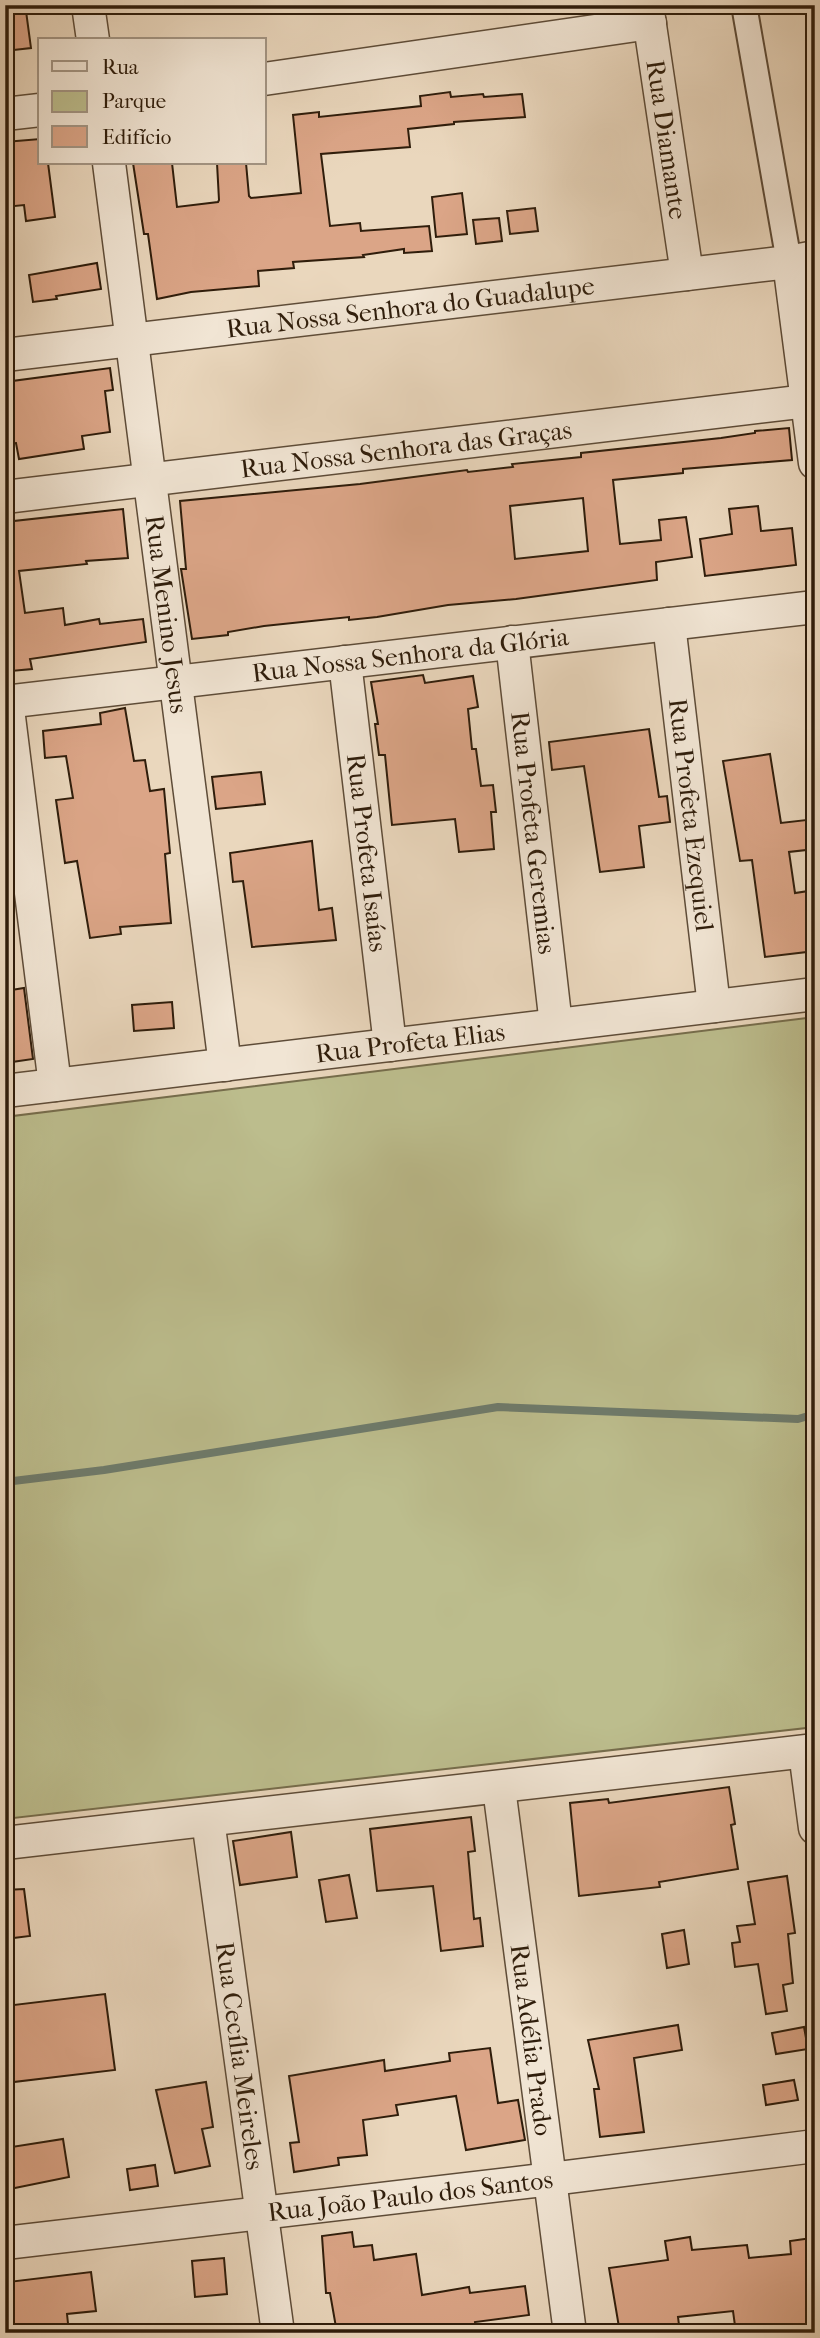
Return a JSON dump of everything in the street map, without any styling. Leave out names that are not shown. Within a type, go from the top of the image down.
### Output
[{"type":"street","points":[[88,5],[93,38]]},
{"type":"street","points":[[744,5],[802,259],[807,401],[815,463]]},
{"type":"street","points":[[266,79],[648,14]]},
{"type":"street","name":"Rua Diamante","points":[[648,14],[687,274]]},
{"type":"street","points":[[5,114],[38,110]]},
{"type":"street","name":"Rua Menino Jesus","points":[[109,164],[225,1065]]},
{"type":"street","name":"Rua Nossa Senhora do Guadalupe","points":[[5,355],[802,259]]},
{"type":"street","name":"Rua Nossa Senhora das Graças","points":[[5,497],[807,401]]},
{"type":"street","name":"Rua Nossa Senhora da Glória","points":[[6,701],[815,607]]},
{"type":"street","name":"Rua Profeta Ezequiel","points":[[669,624],[714,1006]]},
{"type":"street","name":"Rua Profeta Geremias","points":[[512,642],[556,1025]]},
{"type":"street","name":"Rua Profeta Isaías","points":[[345,662],[390,1045]]},
{"type":"street","points":[[6,701],[55,1085]]},
{"type":"street","name":"Rua Profeta Elias","points":[[5,1091],[815,994]]},
{"type":"street","points":[[5,1843],[810,1751],[815,1829]]},
{"type":"street","name":"Rua Adélia Prado","points":[[499,1788],[570,2333]]},
{"type":"street","name":"Rua Cecília Meireles","points":[[208,1821],[278,2333]]},
{"type":"street","name":"Rua João Paulo dos Santos","points":[[5,2243],[815,2146]]},
{"type":"green space","points":[[815,1017],[815,1727],[5,1819],[5,1117]]},
{"type":"building","points":[[26,11],[31,48],[5,51],[5,14]]},
{"type":"building","points":[[450,92],[451,97],[522,94],[525,117],[454,122],[408,129],[410,147],[321,154],[330,226],[360,223],[361,231],[429,226],[432,251],[404,253],[404,249],[363,255],[364,257],[293,262],[294,268],[258,271],[259,286],[191,292],[157,299],[148,234],[144,234],[133,164],[172,164],[177,207],[218,202],[217,164],[246,164],[251,198],[301,193],[293,115],[319,112],[319,117],[421,106],[420,96]]},
{"type":"building","points":[[38,139],[38,164],[48,164],[55,217],[26,221],[24,205],[5,207],[5,142]]},
{"type":"building","points":[[462,193],[467,234],[436,237],[432,197]]},
{"type":"building","points":[[535,208],[538,231],[510,234],[507,211]]},
{"type":"building","points":[[499,218],[502,241],[476,244],[473,220]]},
{"type":"building","points":[[97,263],[101,289],[33,302],[29,275]]},
{"type":"building","points":[[110,368],[113,390],[105,391],[110,432],[82,436],[84,449],[19,459],[16,443],[5,444],[5,382]]},
{"type":"building","points":[[789,428],[792,460],[683,469],[683,473],[613,480],[620,544],[661,540],[659,520],[686,517],[692,557],[656,562],[657,580],[516,599],[448,605],[377,617],[349,620],[349,617],[264,626],[228,632],[228,635],[192,639],[181,569],[186,569],[180,501],[513,467],[512,464],[581,457],[581,453],[721,438]],"holes":[[[583,498],[588,551],[515,559],[510,506]]]},
{"type":"building","points":[[758,506],[761,531],[792,528],[796,565],[705,576],[700,539],[732,534],[729,509]]},
{"type":"building","points":[[123,509],[128,558],[19,571],[25,613],[63,608],[65,625],[99,619],[100,624],[143,619],[146,642],[30,659],[32,669],[11,671],[5,624],[5,522]]},
{"type":"building","points":[[423,675],[425,683],[473,676],[478,707],[468,709],[472,749],[476,749],[481,786],[493,785],[496,812],[491,812],[494,849],[459,852],[455,819],[392,825],[385,755],[379,755],[375,724],[378,724],[371,682]]},
{"type":"building","points":[[125,708],[134,761],[145,760],[150,791],[164,789],[170,853],[165,854],[171,923],[120,927],[121,934],[90,938],[77,861],[65,863],[56,800],[73,798],[66,756],[45,758],[43,731],[101,724],[100,713]]},
{"type":"building","points":[[649,729],[659,797],[667,796],[670,822],[639,826],[644,867],[600,872],[584,766],[552,770],[549,742]]},
{"type":"building","points":[[770,754],[781,823],[815,819],[815,849],[789,852],[795,893],[815,890],[815,951],[765,957],[752,860],[740,861],[723,761]]},
{"type":"building","points":[[261,772],[265,804],[216,809],[212,777]]},
{"type":"building","points":[[312,841],[319,910],[332,908],[336,940],[252,947],[243,881],[233,882],[230,853]]},
{"type":"building","points":[[24,988],[33,1059],[5,1063],[5,991]]},
{"type":"building","points":[[172,1002],[174,1028],[134,1031],[132,1005]]},
{"type":"building","points":[[729,1787],[735,1824],[731,1825],[738,1869],[659,1882],[660,1887],[579,1896],[570,1803],[608,1799],[609,1803]]},
{"type":"building","points":[[471,1817],[475,1851],[468,1852],[474,1919],[480,1918],[483,1946],[441,1951],[433,1886],[377,1891],[370,1829]]},
{"type":"building","points":[[291,1832],[297,1877],[240,1885],[233,1841]]},
{"type":"building","points":[[349,1875],[357,1918],[326,1922],[319,1880]]},
{"type":"building","points":[[787,1876],[795,1933],[788,1934],[793,1983],[783,1985],[787,2011],[766,2014],[758,1964],[735,1967],[732,1943],[740,1942],[737,1926],[755,1924],[748,1882]]},
{"type":"building","points":[[24,1889],[30,1936],[5,1939],[5,1890]]},
{"type":"building","points":[[684,1930],[689,1964],[667,1968],[662,1934]]},
{"type":"building","points":[[105,1994],[115,2070],[5,2083],[5,2055],[11,2055],[5,2006]]},
{"type":"building","points":[[678,2025],[682,2050],[634,2058],[644,2132],[600,2137],[594,2089],[599,2089],[588,2040]]},
{"type":"building","points":[[804,2027],[808,2049],[776,2054],[772,2033]]},
{"type":"building","points":[[490,2048],[498,2103],[518,2100],[525,2140],[466,2150],[456,2096],[396,2105],[398,2115],[363,2120],[367,2155],[338,2158],[339,2165],[294,2172],[290,2143],[299,2142],[289,2076],[384,2060],[385,2071],[450,2061],[449,2053]]},
{"type":"building","points":[[794,2080],[798,2100],[766,2105],[763,2085]]},
{"type":"building","points":[[206,2082],[213,2127],[202,2129],[210,2166],[175,2173],[156,2090]]},
{"type":"building","points":[[63,2139],[69,2177],[5,2190],[5,2148]]},
{"type":"building","points":[[155,2165],[158,2186],[130,2190],[127,2169]]},
{"type":"building","points":[[352,2232],[354,2247],[372,2245],[374,2260],[416,2254],[422,2295],[469,2287],[470,2293],[525,2286],[529,2315],[475,2322],[476,2330],[456,2333],[337,2333],[330,2293],[326,2293],[322,2236]]},
{"type":"building","points":[[690,2237],[692,2250],[747,2245],[749,2258],[791,2254],[790,2241],[812,2238],[815,2261],[815,2323],[736,2333],[733,2311],[678,2317],[680,2333],[620,2333],[609,2268],[668,2260],[665,2241]]},
{"type":"building","points":[[224,2258],[227,2294],[195,2297],[192,2261]]},
{"type":"building","points":[[91,2272],[96,2311],[67,2314],[69,2333],[15,2333],[8,2282]]},
{"type":"waterway","points":[[5,1482],[104,1470],[498,1407],[798,1419],[815,1414]]}]
